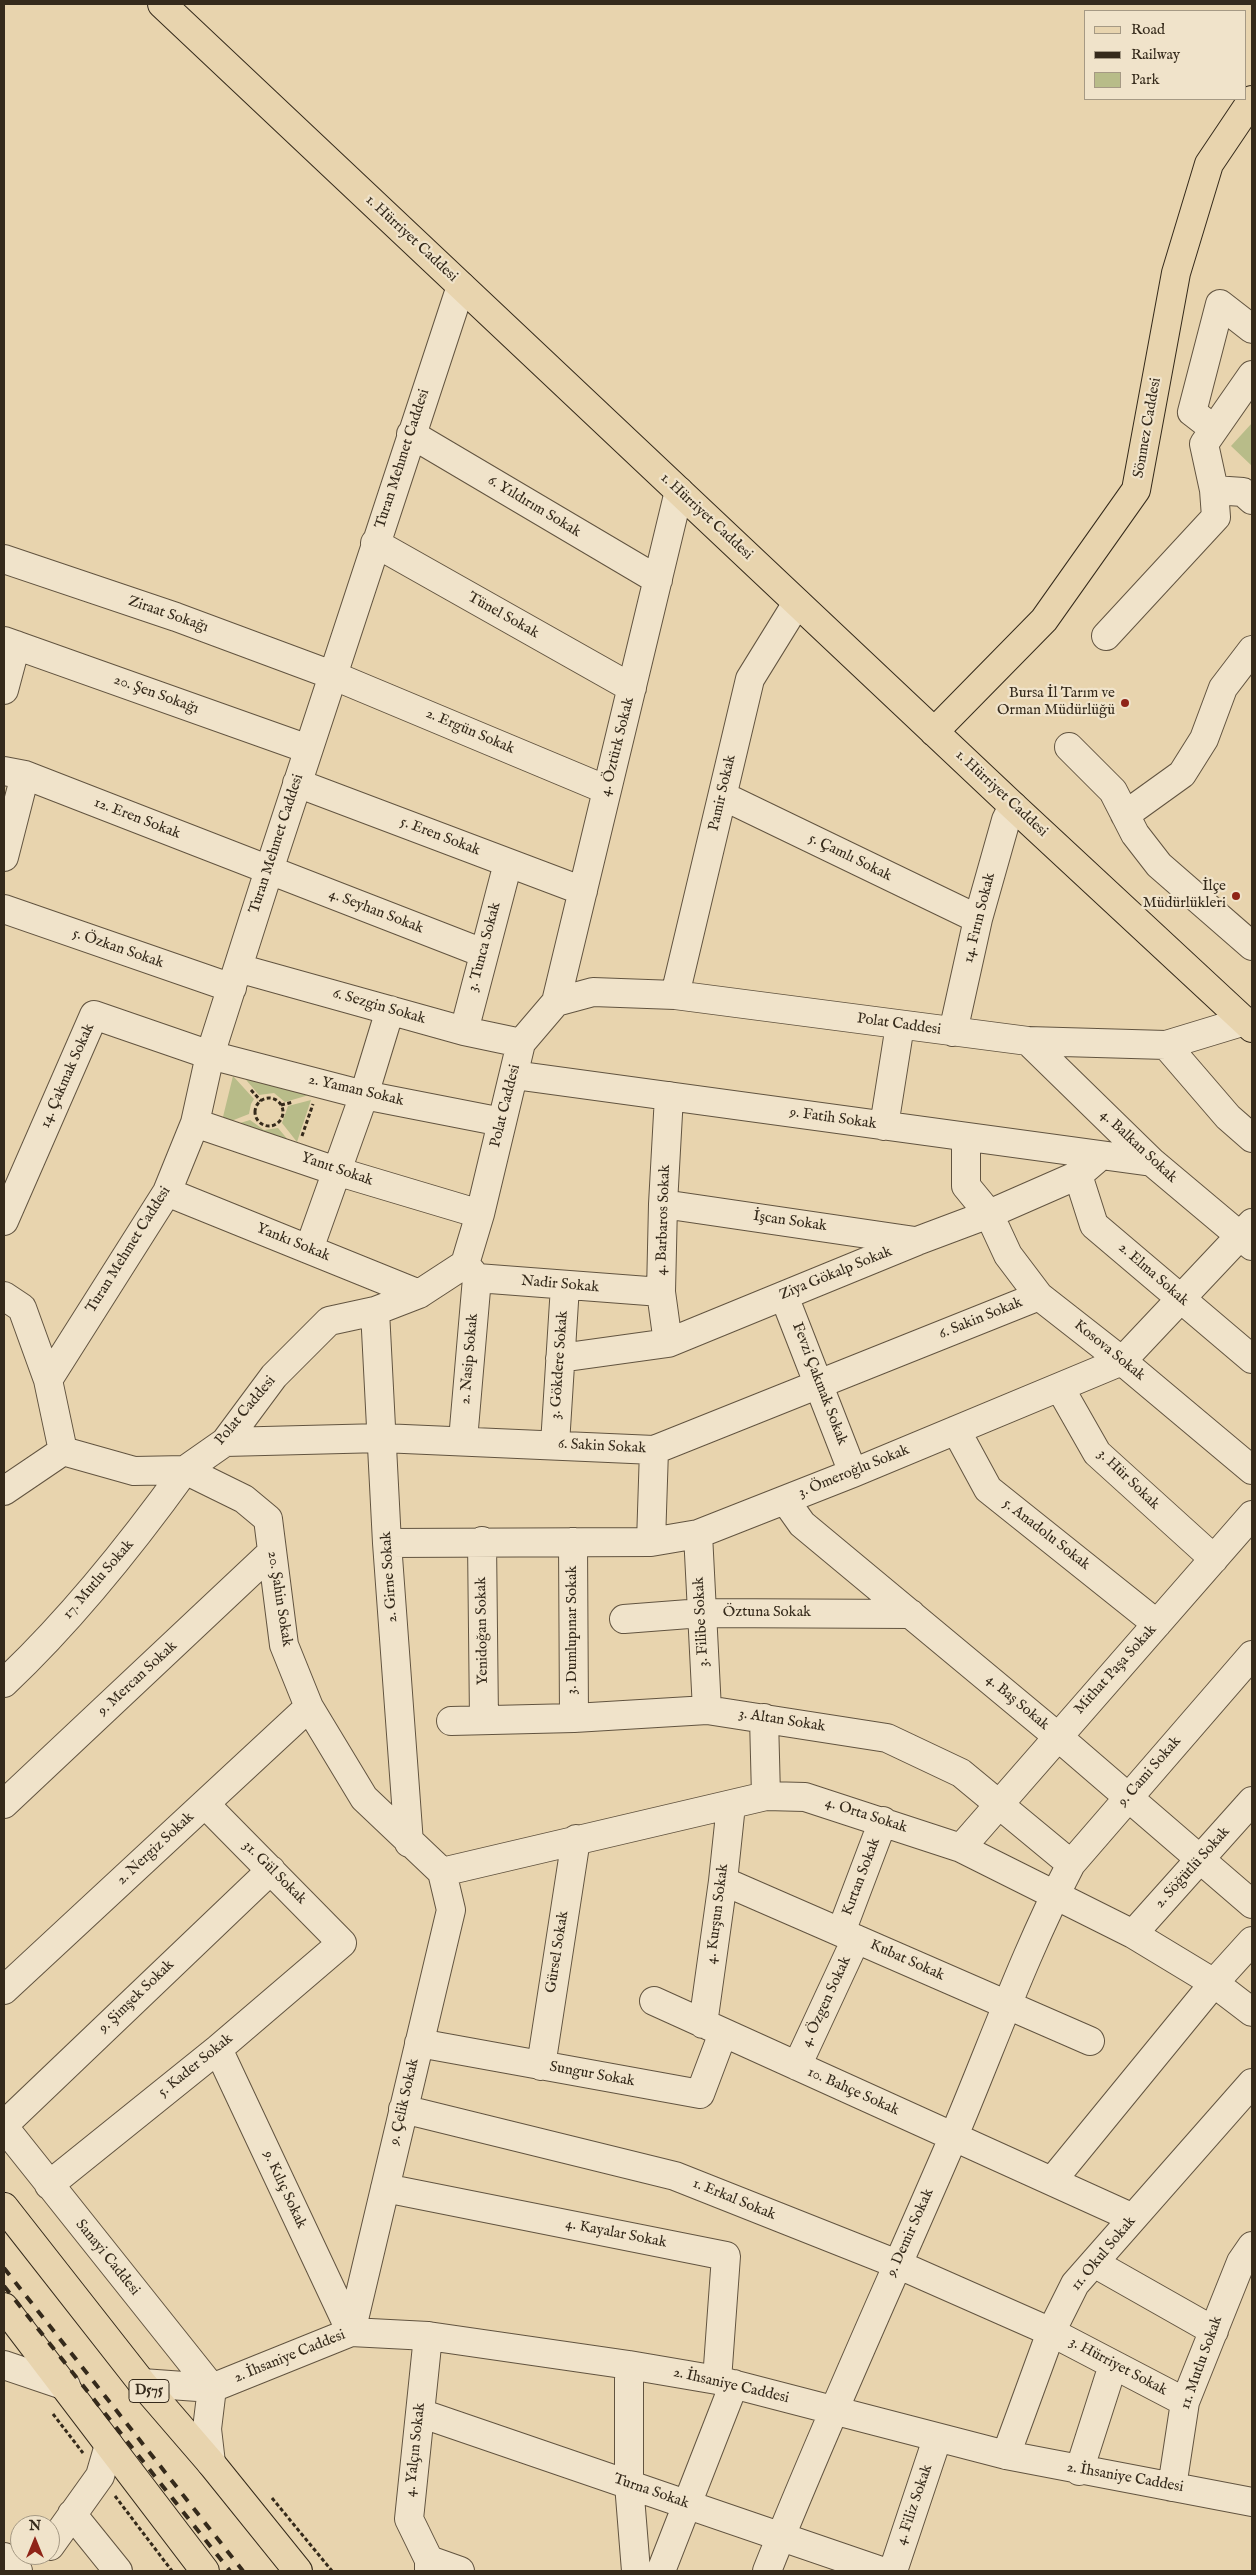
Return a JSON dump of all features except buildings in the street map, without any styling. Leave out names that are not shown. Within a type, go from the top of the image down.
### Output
[{"type":"main road","name":"1. Hürriyet Caddesi","points":[[162,4],[934,732],[1249,1024]]},
{"type":"main road","name":"Sönmez Caddesi","points":[[934,732],[1044,620],[1136,490],[1176,273],[1209,164],[1252,100]]},
{"type":"main road","name":"D575","points":[[4,2207],[142,2383],[211,2463],[298,2571]]},
{"type":"main road","points":[[4,2307],[205,2571]]},
{"type":"street","name":"Turan Mehmet Caddesi","points":[[48,1380],[167,1192],[195,1123],[210,1055],[296,783],[461,286]]},
{"type":"street","points":[[1214,430],[1192,412],[1220,304],[1252,329]]},
{"type":"street","points":[[1106,636],[1216,517],[1214,490],[1204,444],[1252,375]]},
{"type":"street","name":"6. Yıldırım Sokak","points":[[411,434],[658,580]]},
{"type":"street","points":[[1214,490],[1243,492],[1252,500]]},
{"type":"street","name":"4. Öztürk Sokak","points":[[556,1002],[679,491]]},
{"type":"street","name":"Tünel Sokak","points":[[375,543],[632,688]]},
{"type":"street","name":"Ziraat Sokağı","points":[[4,559],[176,617],[332,675]]},
{"type":"street","name":"Pamir Sokak","points":[[675,995],[750,679],[797,603]]},
{"type":"street","points":[[4,690],[10,643]]},
{"type":"street","name":"20. Şen Sokağı","points":[[10,643],[308,749]]},
{"type":"street","points":[[1125,815],[1182,774],[1204,739],[1223,688],[1252,650]]},
{"type":"street","name":"2. Ergün Sokak","points":[[332,675],[607,790]]},
{"type":"street","points":[[1069,747],[1113,791],[1135,834],[1159,864],[1248,952]]},
{"type":"street","points":[[5,846],[14,773]]},
{"type":"street","name":"12. Eren Sokak","points":[[14,773],[269,870]]},
{"type":"street","name":"5. Eren Sokak","points":[[296,783],[583,891]]},
{"type":"street","name":"5. Çamlı Sokak","points":[[723,796],[978,919]]},
{"type":"street","name":"14. Fırın Sokak","points":[[953,1032],[978,919],[1006,820],[1013,806]]},
{"type":"street","name":"3. Tunca Sokak","points":[[464,1031],[508,862]]},
{"type":"street","name":"4. Seyhan Sokak","points":[[269,870],[483,953]]},
{"type":"street","name":"5. Özkan Sokak","points":[[4,909],[235,978]]},
{"type":"street","name":"6. Sezgin Sokak","points":[[235,978],[390,1010],[464,1031],[522,1043]]},
{"type":"street","name":"Polat Caddesi","points":[[186,1470],[225,1442],[274,1376],[329,1321],[375,1310],[419,1294],[471,1271],[480,1214],[522,1043],[556,1002],[593,992],[675,995],[1028,1041],[1166,1045],[1249,1024]]},
{"type":"street","points":[[309,1249],[364,1094],[390,1010]]},
{"type":"street","name":"14. Çakmak Sokak","points":[[4,1221],[94,1015],[210,1055]]},
{"type":"street","points":[[884,1126],[900,1025]]},
{"type":"street","name":"4. Balkan Sokak","points":[[1028,1041],[1152,1162],[1248,1235]]},
{"type":"street","points":[[1166,1045],[1228,1117],[1252,1138]]},
{"type":"street","name":"2. Yaman Sokak","points":[[210,1055],[364,1094],[502,1122]]},
{"type":"street","name":"9. Fatih Sokak","points":[[514,1075],[1099,1157],[1152,1162]]},
{"type":"street","name":"4. Barbaros Sokak","points":[[668,1343],[661,1292],[663,1204],[669,1096]]},
{"type":"street","name":"Yanıt Sokak","points":[[195,1123],[336,1171],[480,1214]]},
{"type":"street","name":"Kosova Sokak","points":[[966,1138],[966,1186],[989,1214],[1008,1255],[1039,1296],[1122,1361],[1252,1470]]},
{"type":"street","name":"Ziya Gökalp Sokak","points":[[560,1358],[668,1343],[917,1241],[989,1214],[1078,1175],[1099,1157]]},
{"type":"street","name":"2. Elma Sokak","points":[[1078,1175],[1094,1225],[1252,1360]]},
{"type":"street","name":"Yankı Sokak","points":[[167,1192],[419,1294]]},
{"type":"street","name":"İşcan Sokak","points":[[663,1204],[917,1241]]},
{"type":"street","name":"3. Ömeroğlu Sokak","points":[[387,1542],[651,1542],[698,1534],[854,1473],[1122,1361],[1248,1235]]},
{"type":"street","name":"Nadir Sokak","points":[[471,1271],[565,1286],[661,1292]]},
{"type":"street","name":"2. Nasip Sokak","points":[[463,1440],[471,1271]]},
{"type":"street","name":"3. Gökdere Sokak","points":[[555,1444],[565,1286]]},
{"type":"street","points":[[4,1296],[22,1308],[48,1380],[63,1451]]},
{"type":"street","name":"Fevzi Çakmak Sokak","points":[[784,1296],[854,1473]]},
{"type":"street","name":"6. Sakin Sokak","points":[[225,1442],[382,1438],[555,1444],[654,1450],[1039,1296]]},
{"type":"street","name":"2. Girne Sokak","points":[[375,1310],[387,1542],[409,1843]]},
{"type":"street","name":"3. Hür Sokak","points":[[1060,1388],[1097,1453],[1214,1559]]},
{"type":"street","name":"5. Anadolu Sokak","points":[[956,1430],[988,1489],[1157,1624]]},
{"type":"street","points":[[651,1542],[654,1450]]},
{"type":"street","points":[[63,1451],[134,1471],[186,1470]]},
{"type":"street","points":[[4,1492],[63,1451]]},
{"type":"street","name":"20. Şahin Sokak","points":[[186,1470],[244,1499],[268,1519],[284,1645],[309,1707],[364,1798],[409,1843],[442,1872]]},
{"type":"street","name":"17. Mutlu Sokak","points":[[4,1683],[31,1657],[139,1535],[186,1470]]},
{"type":"street","name":"4. Baş Sokak","points":[[785,1500],[802,1524],[1057,1736],[1252,1904]]},
{"type":"street","name":"Mithat Paşa Sokak","points":[[961,1848],[1252,1515]]},
{"type":"street","name":"3. Filibe Sokak","points":[[698,1534],[707,1710]]},
{"type":"street","name":"Yenidoğan Sokak","points":[[482,1541],[484,1720]]},
{"type":"street","name":"3. Dumlupınar Sokak","points":[[573,1542],[574,1718]]},
{"type":"street","name":"9. Mercan Sokak","points":[[4,1804],[271,1554]]},
{"type":"street","name":"Öztuna Sokak","points":[[624,1619],[702,1613],[910,1614]]},
{"type":"street","name":"9. Cami Sokak","points":[[1055,1895],[1071,1864],[1252,1655]]},
{"type":"street","name":"2. Nergiz Sokak","points":[[4,1990],[309,1707]]},
{"type":"street","name":"3. Altan Sokak","points":[[451,1721],[574,1718],[707,1710],[887,1738],[961,1773],[1071,1864]]},
{"type":"street","points":[[764,1718],[766,1796]]},
{"type":"street","name":"4. Orta Sokak","points":[[442,1872],[576,1839],[766,1796],[804,1797],[883,1821],[961,1848],[1133,1934],[1214,1983],[1252,2012]]},
{"type":"street","name":"2. Söğütlü Sokak","points":[[1133,1934],[1252,1801]]},
{"type":"street","name":"31. Gül Sokak","points":[[205,1804],[342,1943]]},
{"type":"street","name":"4. Kurşun Sokak","points":[[713,2028],[723,1881],[731,1805]]},
{"type":"street","name":"Kırtan Sokak","points":[[848,1936],[883,1821]]},
{"type":"street","name":"Gürsel Sokak","points":[[541,2066],[576,1839]]},
{"type":"street","name":"9. Şimşek Sokak","points":[[4,2126],[271,1870]]},
{"type":"street","name":"9. Çelik Sokak","points":[[351,2332],[451,1910],[442,1872]]},
{"type":"street","name":"Kubat Sokak","points":[[723,1881],[1090,2041]]},
{"type":"street","name":"9. Demir Sokak","points":[[767,2571],[896,2264],[953,2137],[1007,2005],[1055,1895]]},
{"type":"street","name":"4. Özgen Sokak","points":[[797,2066],[848,1936]]},
{"type":"street","points":[[1052,2181],[1214,1983],[1252,1941]]},
{"type":"street","name":"5. Kader Sokak","points":[[49,2185],[218,2049],[342,1943]]},
{"type":"street","name":"10. Bahçe Sokak","points":[[654,2002],[1133,2218]]},
{"type":"street","name":"Sungur Sokak","points":[[419,2043],[700,2094],[713,2028]]},
{"type":"street","name":"9. Kılıç Sokak","points":[[218,2049],[351,2332]]},
{"type":"street","name":"11. Okul Sokak","points":[[1006,2455],[1051,2332],[1075,2284],[1252,2083]]},
{"type":"street","name":"1. Erkal Sokak","points":[[403,2109],[675,2176],[896,2264],[1051,2332]]},
{"type":"street","name":"Sanayi Caddesi","points":[[4,2126],[212,2388]]},
{"type":"street","name":"4. Kayalar Sokak","points":[[385,2188],[726,2256],[726,2382]]},
{"type":"street","name":"11. Mutlu Sokak","points":[[1172,2487],[1185,2402],[1214,2331],[1249,2258]]},
{"type":"street","points":[[1094,2263],[1214,2331]]},
{"type":"street","name":"2. İhsaniye Caddesi","points":[[212,2388],[351,2332],[428,2336],[629,2365],[726,2382],[1006,2455],[1079,2471],[1252,2502]]},
{"type":"street","name":"3. Hürriyet Sokak","points":[[1051,2332],[1185,2402]]},
{"type":"street","name":"4. Yalçın Sokak","points":[[428,2336],[409,2519],[429,2565],[460,2571]]},
{"type":"street","points":[[4,2365],[66,2386]]},
{"type":"street","points":[[629,2365],[629,2484],[636,2571]]},
{"type":"street","points":[[1079,2471],[1113,2365]]},
{"type":"street","points":[[661,2571],[688,2504],[726,2382]]},
{"type":"street","points":[[142,2383],[212,2388],[207,2429],[211,2463]]},
{"type":"street","name":"Turna Sokak","points":[[420,2413],[881,2571]]},
{"type":"street","name":"4. Filiz Sokak","points":[[893,2571],[937,2438]]},
{"type":"street","points":[[60,2531],[100,2476],[109,2445]]},
{"type":"street","points":[[72,2514],[118,2571]]},
{"type":"street","points":[[4,2557],[18,2571]]},
{"type":"path","points":[[296,1156],[320,1083]]},
{"type":"path","points":[[273,1099],[281,1105],[283,1116],[277,1124],[266,1126],[257,1120],[256,1109],[262,1100],[273,1099]]},
{"type":"green space","points":[[1252,423],[1252,466],[1231,446]]},
{"type":"green space","points":[[241,1074],[309,1095],[285,1102],[274,1093],[259,1095]]},
{"type":"green space","points":[[233,1076],[254,1099],[249,1114],[221,1125]]},
{"type":"green space","points":[[311,1100],[297,1142],[282,1123],[288,1106]]},
{"type":"green space","points":[[250,1120],[264,1130],[278,1128],[295,1148],[224,1128]]},
{"type":"railway","points":[[4,2268],[243,2571]]},
{"type":"railway","points":[[4,2286],[230,2571]]},
{"type":"place","name":"Bursa İl Tarım ve Orman Müdürlüğü","points":[[1125,703]]},
{"type":"place","name":"İlçe Müdürlükleri","points":[[1236,896]]}]
